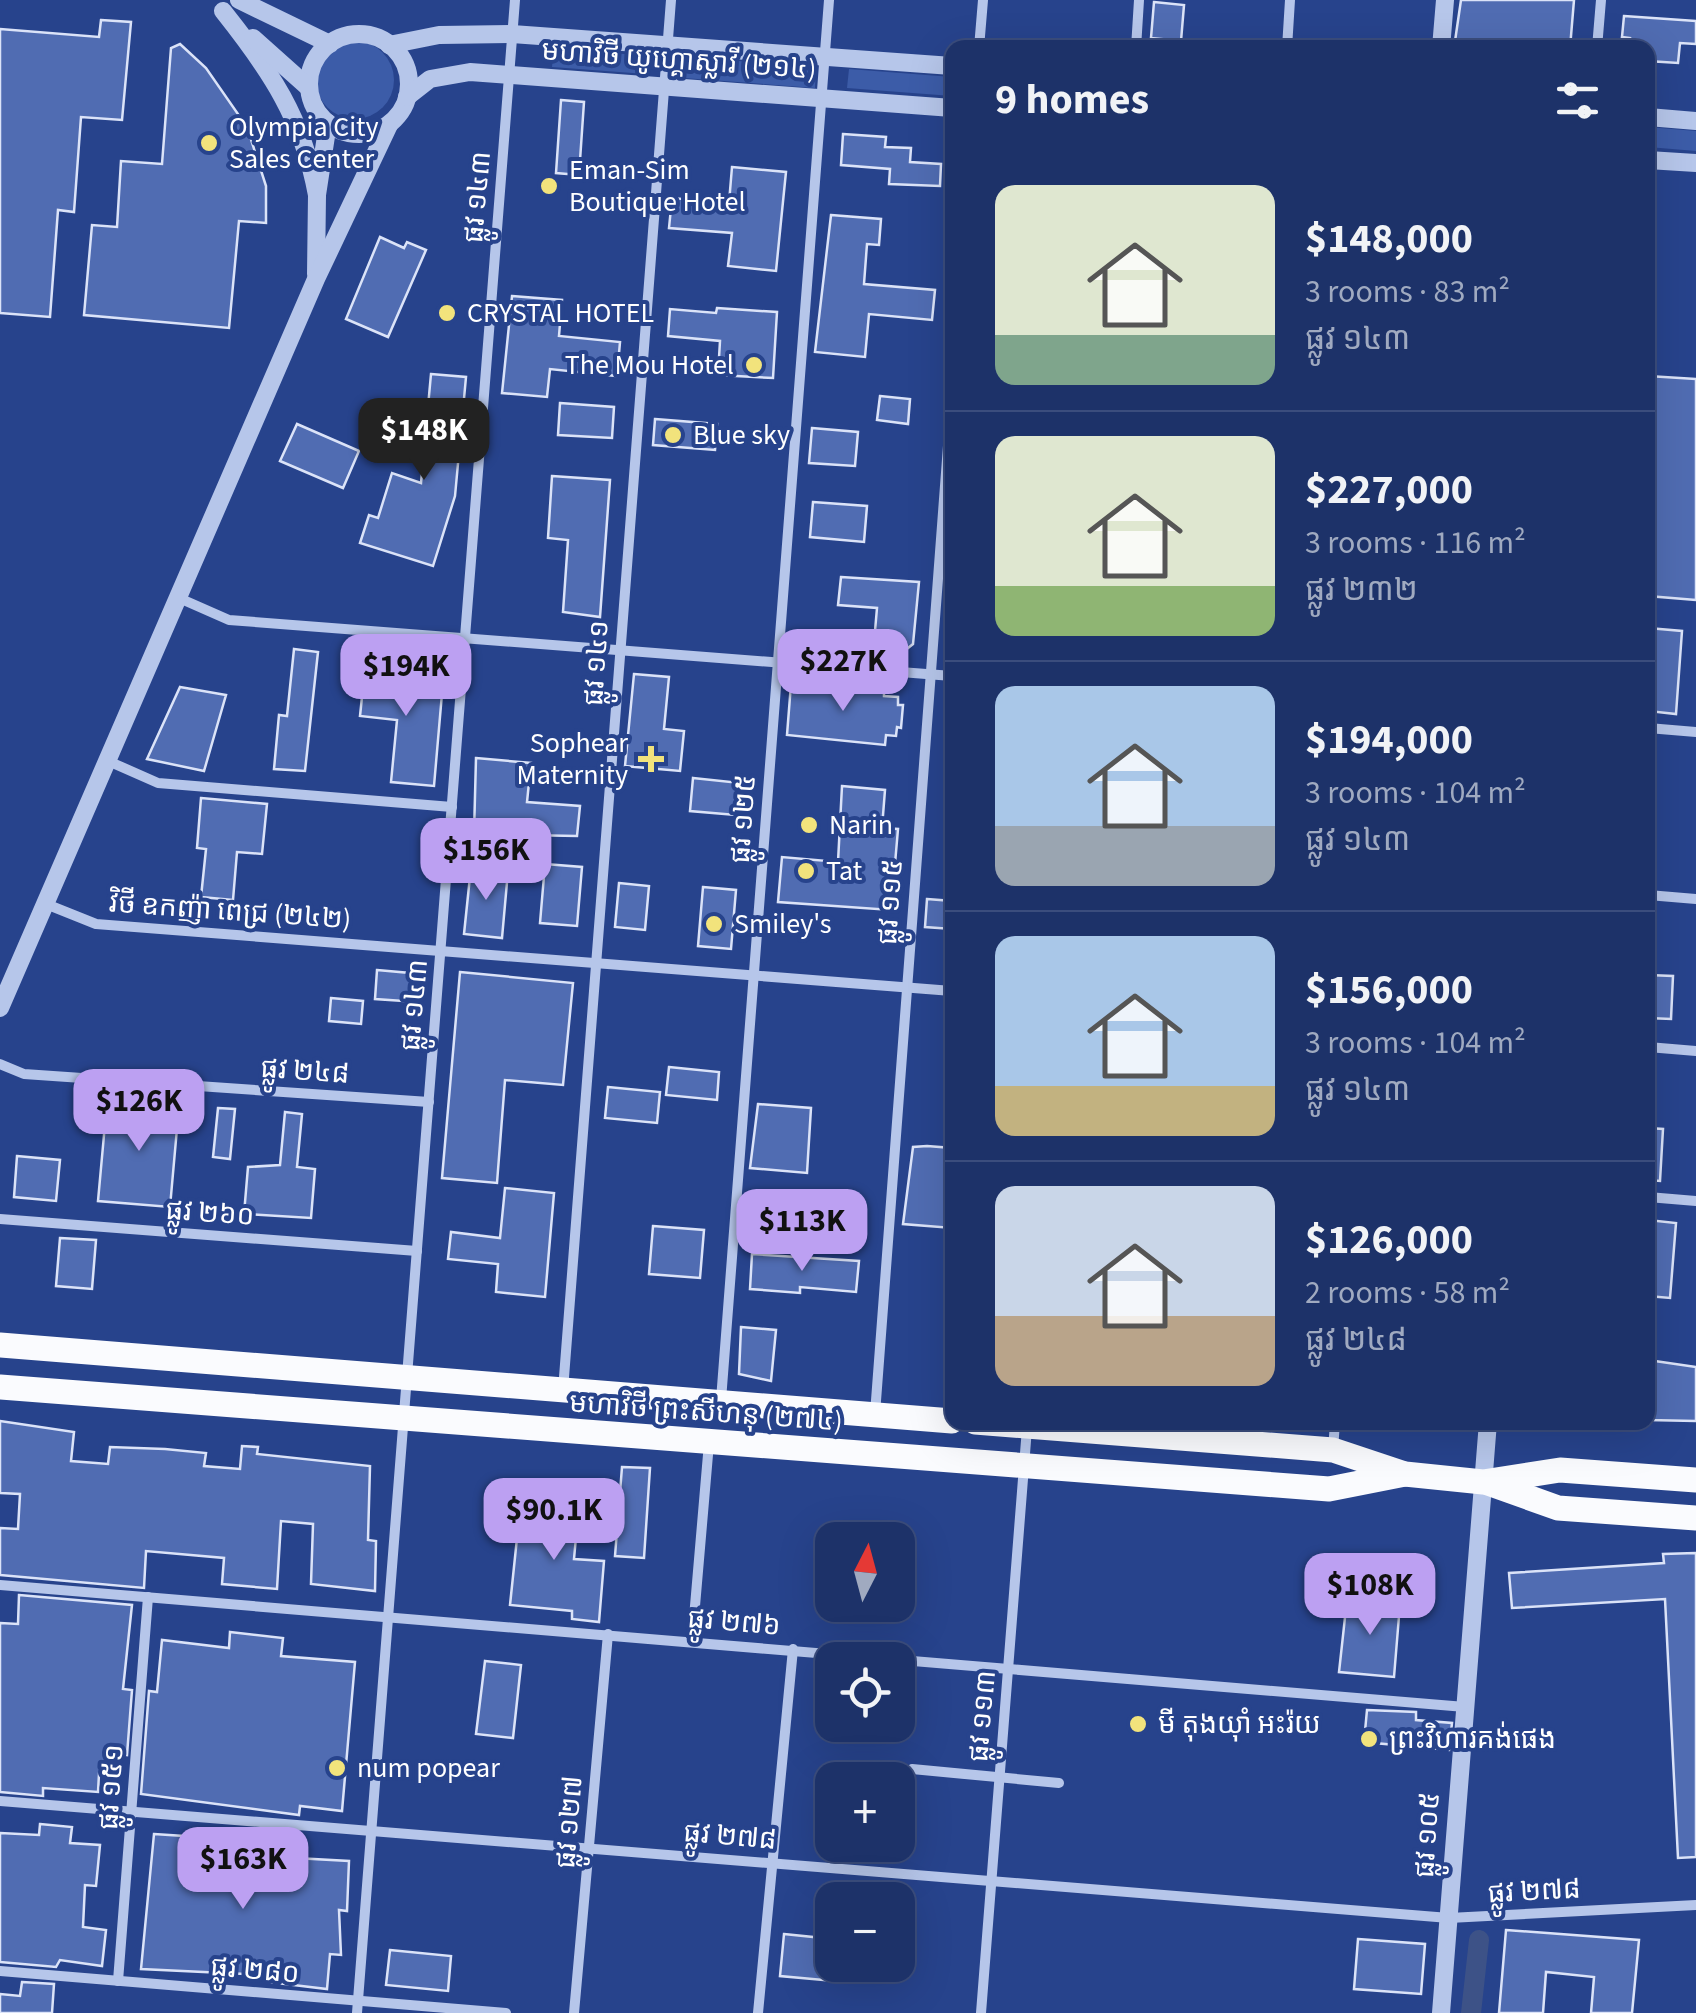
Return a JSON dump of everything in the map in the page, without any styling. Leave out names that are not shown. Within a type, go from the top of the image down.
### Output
[{"type":"main road","name":"មហាវិថី ព្រះសីហនុ (២៧៤)","points":[[0,1345],[945,1420]]},
{"type":"main road","name":"មហាវិថី ព្រះសីហនុ (២៧៤)","points":[[0,1387],[1330,1489],[1406,1474]]},
{"type":"main road","name":"មហាវិថី ព្រះសីហនុ (២៧៤)","points":[[1177,1430],[1332,1450],[1406,1474],[1483,1482],[1558,1508],[1696,1518]]},
{"type":"main road","name":"មហាវិថី ព្រះសីហនុ (២៧៤)","points":[[1483,1482],[1560,1470],[1696,1480]]},
{"type":"street","name":"ផ្លូវ ១៤៣","points":[[357,2007],[515,0]]},
{"type":"street","name":"ផ្លូវ ១៤១","points":[[563,1390],[670,0]]},
{"type":"street","name":"ផ្លូវ ១២៥","points":[[721,1402],[829,0]]},
{"type":"street","points":[[980,40],[983,0]]},
{"type":"street","points":[[1137,40],[1140,0]]},
{"type":"street","points":[[1288,40],[1290,0]]},
{"type":"street","points":[[1442,40],[1445,0]]},
{"type":"street","points":[[1598,40],[1601,0]]},
{"type":"street","points":[[225,4],[330,44]]},
{"type":"street","points":[[225,4],[309,88],[318,114],[328,123],[358,134],[389,124]]},
{"type":"street","points":[[225,4],[284,95],[308,146],[317,195]]},
{"type":"street","points":[[390,45],[440,36],[512,34],[945,66]]},
{"type":"street","points":[[0,1008],[316,279],[389,124],[408,97],[405,64],[390,45],[366,35],[330,44],[314,61],[309,88]]},
{"type":"street","name":"មហាវិថី យូហ្គោស្លាវី (២១៤)","points":[[408,97],[430,79],[449,73],[945,107]]},
{"type":"street","points":[[1655,118],[1696,121]]},
{"type":"street","points":[[316,279],[317,195],[328,123]]},
{"type":"street","points":[[1655,161],[1696,164]]},
{"type":"street","name":"ផ្លូវ ១១៥","points":[[876,1415],[945,487]]},
{"type":"street","points":[[178,598],[230,620],[945,676]]},
{"type":"street","points":[[1655,729],[1696,732]]},
{"type":"street","points":[[108,761],[158,782],[452,807]]},
{"type":"street","points":[[1655,897],[1696,900]]},
{"type":"street","name":"វិថី ឧកញ៉ា ពេជ្រ (២៤២)","points":[[46,904],[96,924],[945,991]]},
{"type":"street","points":[[1655,1049],[1696,1052]]},
{"type":"street","name":"ផ្លូវ ២៤៨","points":[[0,1064],[24,1074],[428,1102]]},
{"type":"street","points":[[1655,1198],[1696,1201]]},
{"type":"street","name":"ផ្លូវ ២៦០","points":[[0,1220],[417,1251]]},
{"type":"street","name":"ផ្លូវ ១១៣","points":[[981,2013],[1027,1430]]},
{"type":"street","points":[[1332,1450],[1334,1430]]},
{"type":"street","name":"ផ្លូវ ១០៥","points":[[1441,2013],[1487,1430]]},
{"type":"street","points":[[692,1641],[709,1442]]},
{"type":"street","name":"ផ្លូវ ២៧៦","points":[[0,1585],[1464,1707]]},
{"type":"street","name":"ផ្លូវ ១៥១","points":[[118,1981],[148,1597]]},
{"type":"street","name":"ផ្លូវ ១២៧","points":[[574,2013],[608,1634]]},
{"type":"street","points":[[758,2013],[793,1649]]},
{"type":"street","points":[[915,1769],[1059,1783]]},
{"type":"street","name":"ផ្លូវ ២៧៨","points":[[0,1801],[132,1808],[1448,1918],[1696,1906]]},
{"type":"street","name":"ផ្លូវ ២៨០","points":[[0,1971],[357,2007],[506,2013]]},
{"type":"shaded area","points":[[347,41],[363,41],[388,58],[394,80],[388,102],[377,113],[363,119],[347,119],[322,102],[316,88],[316,72],[333,47]]},
{"type":"shaded area","points":[[554,48],[647,56],[646,74],[552,67]]},
{"type":"shaded area","points":[[685,57],[816,67],[815,88],[684,78]]},
{"type":"shaded area","points":[[849,69],[945,76],[945,95],[847,88]]},
{"type":"shaded area","points":[[1655,128],[1696,131],[1696,151],[1655,148]]},
{"type":"building","points":[[1461,0],[1574,0],[1571,40],[1455,40]]},
{"type":"building","points":[[1154,2],[1184,5],[1181,40],[1151,38]]},
{"type":"building","points":[[1624,16],[1696,21],[1696,44],[1680,43],[1678,63],[1655,61],[1655,40],[1622,37]]},
{"type":"building","points":[[101,20],[131,22],[122,120],[81,117],[74,212],[58,210],[50,317],[0,313],[0,29],[99,37]]},
{"type":"building","points":[[180,44],[206,68],[247,127],[266,186],[266,223],[239,221],[229,328],[84,315],[92,225],[117,227],[121,161],[162,164],[171,48]]},
{"type":"building","points":[[561,100],[584,102],[579,175],[556,173]]},
{"type":"building","points":[[843,134],[886,137],[885,147],[911,148],[910,162],[941,164],[940,186],[889,184],[890,169],[841,165]]},
{"type":"building","points":[[732,167],[786,172],[776,271],[728,266],[732,233],[669,228],[672,198],[729,203]]},
{"type":"building","points":[[831,215],[881,219],[879,245],[867,244],[864,284],[935,290],[932,320],[869,314],[865,357],[815,352]]},
{"type":"building","points":[[380,237],[404,248],[407,242],[426,250],[388,337],[346,319]]},
{"type":"building","points":[[512,296],[562,300],[559,336],[620,342],[617,376],[550,369],[547,397],[502,393]]},
{"type":"building","points":[[717,308],[777,312],[773,378],[718,375],[720,341],[668,336],[670,309],[716,313]]},
{"type":"building","points":[[431,374],[466,377],[455,496],[433,566],[360,543],[369,515],[378,518],[392,473],[421,483]]},
{"type":"building","points":[[1655,376],[1696,379],[1696,600],[1655,597]]},
{"type":"building","points":[[880,396],[910,399],[908,424],[877,420]]},
{"type":"building","points":[[560,403],[614,407],[612,438],[558,435]]},
{"type":"building","points":[[655,419],[717,424],[715,450],[653,445]]},
{"type":"building","points":[[297,424],[359,451],[343,488],[280,461]]},
{"type":"building","points":[[812,428],[858,432],[855,466],[809,463]]},
{"type":"building","points":[[552,476],[610,480],[600,617],[563,612],[568,540],[548,538]]},
{"type":"building","points":[[813,502],[867,506],[864,542],[810,537]]},
{"type":"building","points":[[841,577],[919,582],[913,644],[898,656],[873,654],[877,608],[838,605]]},
{"type":"building","points":[[1655,629],[1682,631],[1676,714],[1655,712]]},
{"type":"building","points":[[294,649],[318,652],[305,771],[274,769],[279,715],[287,716]]},
{"type":"building","points":[[366,659],[400,663],[399,678],[443,682],[434,786],[391,782],[397,720],[360,716]]},
{"type":"building","points":[[634,674],[669,677],[664,729],[684,731],[680,771],[625,766]]},
{"type":"building","points":[[791,684],[884,692],[884,696],[898,697],[898,705],[903,705],[901,728],[897,727],[896,736],[886,735],[885,745],[787,735]]},
{"type":"building","points":[[180,687],[226,695],[204,771],[147,759]]},
{"type":"building","points":[[476,758],[531,763],[527,802],[580,806],[577,836],[474,834]]},
{"type":"building","points":[[693,778],[750,784],[747,816],[690,811]]},
{"type":"building","points":[[842,786],[885,790],[882,828],[898,829],[891,910],[778,902],[782,857],[838,862]]},
{"type":"building","points":[[201,798],[267,804],[262,854],[237,852],[233,900],[201,897],[206,849],[197,848]]},
{"type":"building","points":[[545,864],[582,867],[577,926],[540,923]]},
{"type":"building","points":[[471,867],[508,871],[502,938],[464,934]]},
{"type":"building","points":[[619,883],[649,886],[645,930],[615,927]]},
{"type":"building","points":[[703,887],[736,890],[731,949],[698,946]]},
{"type":"building","points":[[927,899],[945,900],[945,928],[925,927]]},
{"type":"building","points":[[377,970],[421,974],[418,1002],[375,999]]},
{"type":"building","points":[[460,972],[573,983],[563,1085],[505,1080],[497,1183],[442,1178]]},
{"type":"building","points":[[1655,975],[1673,976],[1671,1019],[1655,1018]]},
{"type":"building","points":[[331,998],[363,1001],[361,1024],[329,1021]]},
{"type":"building","points":[[669,1067],[719,1072],[717,1100],[666,1095]]},
{"type":"building","points":[[608,1087],[660,1092],[657,1123],[605,1118]]},
{"type":"building","points":[[107,1102],[179,1106],[170,1207],[98,1201]]},
{"type":"building","points":[[758,1104],[811,1108],[807,1173],[750,1168]]},
{"type":"building","points":[[218,1108],[235,1109],[230,1159],[213,1157]]},
{"type":"building","points":[[285,1112],[302,1114],[297,1167],[315,1169],[311,1218],[244,1214],[248,1167],[280,1165]]},
{"type":"building","points":[[1655,1128],[1663,1129],[1660,1181],[1655,1181]]},
{"type":"building","points":[[913,1147],[945,1147],[945,1227],[903,1224]]},
{"type":"building","points":[[17,1156],[60,1160],[56,1201],[14,1197]]},
{"type":"building","points":[[505,1188],[554,1193],[545,1297],[496,1292],[498,1264],[448,1259],[451,1232],[500,1238]]},
{"type":"building","points":[[1655,1221],[1676,1223],[1670,1298],[1655,1297]]},
{"type":"building","points":[[653,1226],[704,1230],[700,1278],[649,1274]]},
{"type":"building","points":[[60,1238],[96,1240],[92,1289],[56,1286]]},
{"type":"building","points":[[752,1254],[859,1261],[856,1292],[800,1287],[800,1293],[750,1289]]},
{"type":"building","points":[[741,1327],[776,1330],[771,1381],[739,1374]]},
{"type":"building","points":[[1655,1361],[1696,1367],[1696,1421],[1655,1420]]},
{"type":"building","points":[[0,1421],[74,1432],[71,1461],[108,1464],[110,1447],[165,1449],[206,1453],[204,1466],[240,1469],[242,1446],[258,1447],[257,1454],[370,1466],[368,1540],[376,1541],[375,1591],[311,1584],[313,1524],[281,1521],[277,1589],[222,1584],[224,1558],[146,1551],[144,1588],[0,1575],[0,1528],[18,1529],[20,1494],[0,1493]]},
{"type":"building","points":[[622,1467],[650,1468],[644,1558],[615,1556]]},
{"type":"building","points":[[521,1500],[579,1505],[574,1559],[604,1561],[599,1622],[572,1619],[572,1611],[510,1605]]},
{"type":"building","points":[[1696,1553],[1696,1857],[1678,1858],[1665,1599],[1512,1608],[1509,1573],[1664,1563],[1663,1554]]},
{"type":"building","points":[[19,1595],[132,1605],[123,1689],[132,1690],[127,1755],[113,1753],[111,1776],[99,1774],[98,1792],[43,1788],[43,1796],[0,1792],[0,1623],[18,1624]]},
{"type":"building","points":[[1347,1599],[1400,1604],[1394,1677],[1339,1672]]},
{"type":"building","points":[[230,1632],[283,1638],[281,1656],[355,1662],[342,1811],[300,1806],[299,1815],[141,1794],[149,1691],[157,1692],[162,1640],[229,1648]]},
{"type":"building","points":[[485,1661],[521,1665],[513,1738],[476,1734]]},
{"type":"building","points":[[1367,1710],[1416,1712],[1416,1720],[1452,1723],[1449,1750],[1364,1742]]},
{"type":"building","points":[[40,1824],[72,1827],[70,1843],[100,1845],[96,1886],[85,1885],[83,1927],[106,1930],[102,1966],[60,1960],[56,1967],[0,1962],[0,1833],[39,1835]]},
{"type":"building","points":[[154,1834],[214,1838],[213,1846],[260,1849],[259,1856],[349,1861],[347,1911],[339,1910],[341,1955],[330,1954],[327,1989],[268,1982],[269,1975],[141,1969]]},
{"type":"building","points":[[1506,1930],[1639,1940],[1632,2013],[1591,2013],[1594,1977],[1546,1972],[1543,2013],[1499,2013]]},
{"type":"building","points":[[784,1934],[815,1937],[815,1979],[780,1976]]},
{"type":"building","points":[[1358,1939],[1425,1944],[1421,1994],[1354,1989]]},
{"type":"building","points":[[390,1950],[451,1956],[448,1991],[386,1985]]},
{"type":"building","points":[[22,1982],[54,1984],[52,2013],[0,2013],[0,1994],[20,1996]]},
{"type":"waterway","points":[[1471,2013],[1479,1940]]},
{"type":"place","name":"Olympia City Sales Center","points":[[209,143]]},
{"type":"place","name":"Eman-Sim Boutique Hotel","points":[[549,186]]},
{"type":"place","name":"CRYSTAL HOTEL","points":[[447,313]]},
{"type":"place","name":"The Mou Hotel","points":[[754,365]]},
{"type":"place","name":"Blue sky","points":[[673,435]]},
{"type":"place","name":"Sophear Maternity","points":[[651,759]]},
{"type":"place","name":"Narin","points":[[809,825]]},
{"type":"place","name":"Tat","points":[[806,871]]},
{"type":"place","name":"Smiley's","points":[[714,924]]},
{"type":"place","name":"មី តុងយ៉ាំ អះរ៉យ","points":[[1138,1724]]},
{"type":"place","name":"ព្រះវិហារគង់ផេង","points":[[1369,1739]]},
{"type":"place","name":"num popear","points":[[337,1768]]}]
